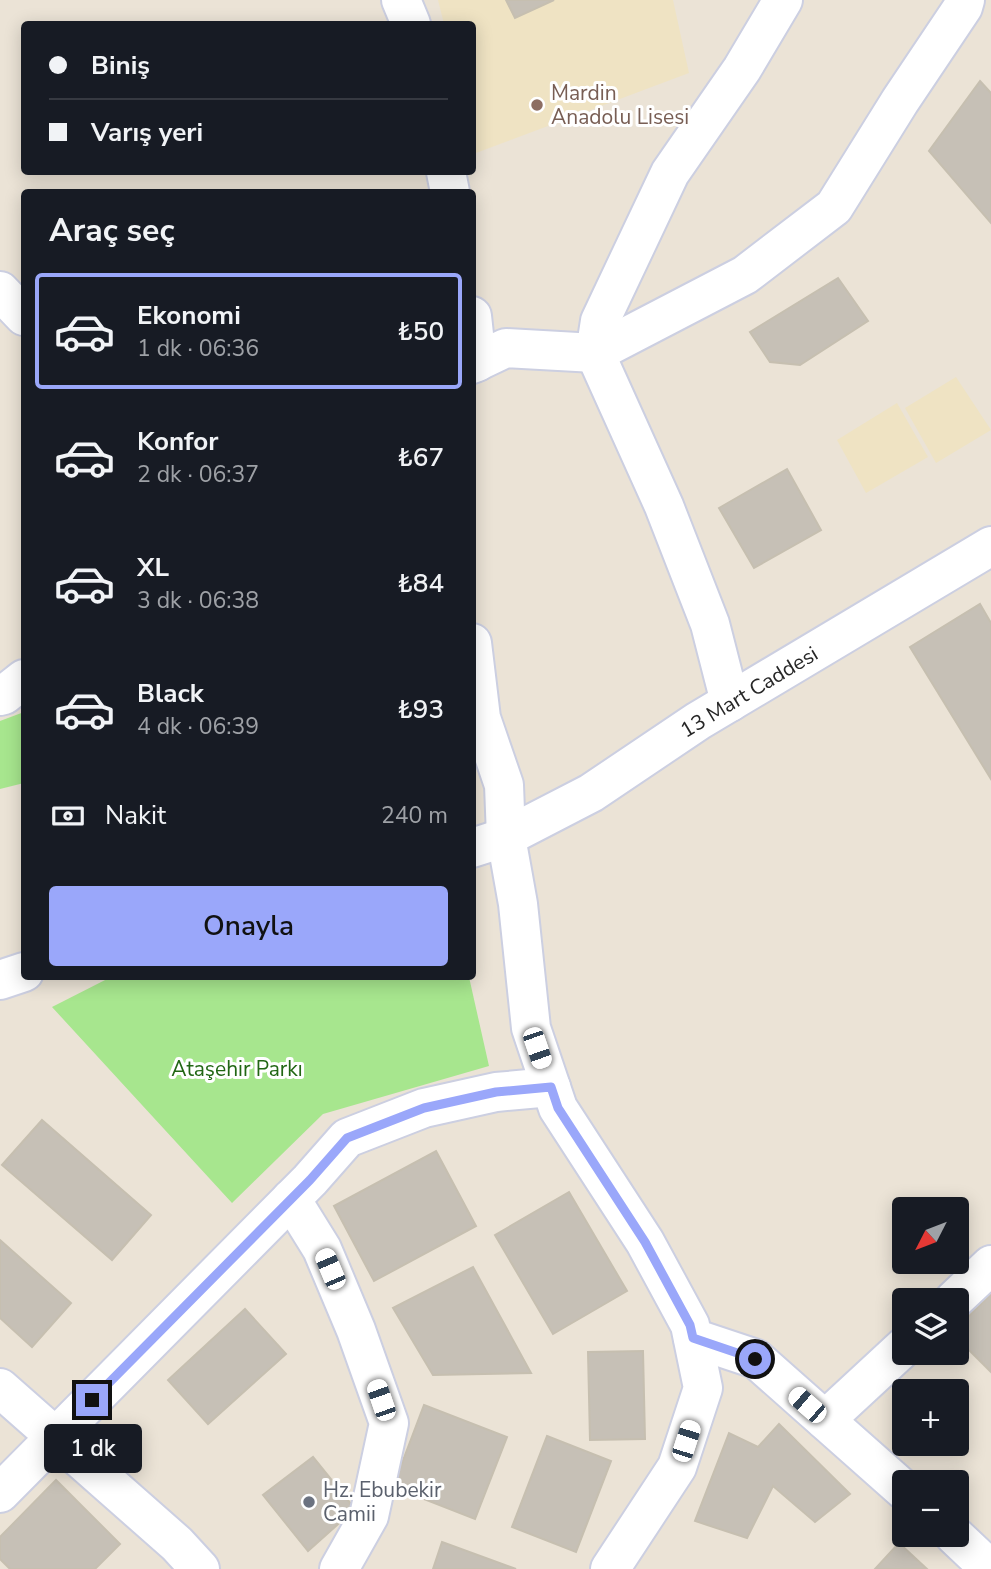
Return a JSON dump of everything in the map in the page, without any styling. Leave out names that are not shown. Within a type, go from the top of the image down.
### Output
[{"type":"street","points":[[401,0],[410,21]]},
{"type":"street","points":[[730,702],[710,624],[664,506],[595,353],[600,321],[670,173],[750,56],[783,0]]},
{"type":"street","points":[[750,56],[815,0]]},
{"type":"street","points":[[476,363],[506,348],[595,353],[745,275],[834,207],[965,0]]},
{"type":"street","points":[[0,291],[21,313]]},
{"type":"street","name":"13 Mart Caddesi","points":[[489,843],[591,793],[698,721],[991,545]]},
{"type":"street","points":[[476,676],[481,718],[504,785],[489,843],[518,904],[531,1028],[558,1108],[645,1242],[690,1325],[703,1388],[677,1467],[610,1569]]},
{"type":"street","points":[[0,696],[21,681]]},
{"type":"street","points":[[0,980],[21,973]]},
{"type":"street","points":[[0,1493],[291,1199],[347,1138],[424,1108],[496,1092],[551,1087]]},
{"type":"street","points":[[291,1199],[322,1249],[356,1330],[389,1423],[369,1516],[339,1569]]},
{"type":"street","points":[[967,1288],[991,1265]]},
{"type":"street","points":[[693,1338],[755,1359],[892,1479]]},
{"type":"street","points":[[825,1420],[892,1358]]},
{"type":"street","points":[[0,1388],[177,1544],[200,1569]]},
{"type":"street","points":[[967,1547],[990,1569]]},
{"type":"shaded area","name":"Mardin Anadolu Lisesi","points":[[438,0],[673,0],[689,73],[476,153],[476,21],[443,21]]},
{"type":"shaded area","points":[[956,377],[991,430],[936,463],[905,408]]},
{"type":"shaded area","points":[[897,403],[928,457],[866,493],[837,440]]},
{"type":"green space","points":[[21,713],[21,784],[0,789],[0,721]]},
{"type":"green space","name":"Ataşehir Parkı","points":[[105,980],[470,980],[489,1066],[323,1114],[232,1203],[52,1007]]},
{"type":"building","points":[[506,0],[554,0],[515,18]]},
{"type":"building","points":[[980,81],[991,93],[991,223],[929,151]]},
{"type":"building","points":[[838,278],[868,321],[800,365],[770,362],[750,332]]},
{"type":"building","points":[[787,469],[821,530],[754,568],[719,508]]},
{"type":"building","points":[[980,604],[991,623],[991,779],[910,647]]},
{"type":"building","points":[[42,1120],[151,1215],[112,1260],[2,1165]]},
{"type":"building","points":[[436,1151],[476,1226],[374,1281],[334,1206]]},
{"type":"building","points":[[569,1192],[627,1291],[553,1334],[495,1235]]},
{"type":"building","points":[[0,1240],[71,1303],[32,1347],[0,1318]]},
{"type":"building","points":[[473,1267],[531,1373],[433,1375],[393,1308]]},
{"type":"building","points":[[991,1294],[991,1372],[969,1350],[969,1316]]},
{"type":"building","points":[[245,1309],[286,1354],[208,1424],[168,1380]]},
{"type":"building","points":[[643,1351],[645,1439],[590,1440],[588,1352]]},
{"type":"building","points":[[424,1405],[507,1437],[475,1519],[393,1487]]},
{"type":"building","points":[[779,1424],[850,1494],[815,1522],[773,1486],[747,1538],[695,1521],[729,1433],[758,1447]]},
{"type":"building","points":[[547,1436],[611,1461],[576,1552],[512,1527]]},
{"type":"building","name":"Hz. Ebubekir Camii","points":[[313,1457],[355,1509],[308,1551],[263,1495]]},
{"type":"building","points":[[56,1480],[120,1544],[95,1569],[10,1569],[0,1559],[0,1537]]},
{"type":"building","points":[[442,1542],[516,1569],[433,1569]]},
{"type":"building","points":[[895,1547],[903,1547],[927,1569],[875,1569]]},
{"type":"place","name":"Mardin Anadolu Lisesi","points":[[537,105]]},
{"type":"place","name":"Hz. Ebubekir Camii","points":[[309,1502]]},
{"type":"route","points":[[92,1400],[310,1180],[347,1138],[424,1108],[496,1092],[551,1087],[558,1108],[645,1242],[690,1325],[693,1338],[755,1359]]}]
